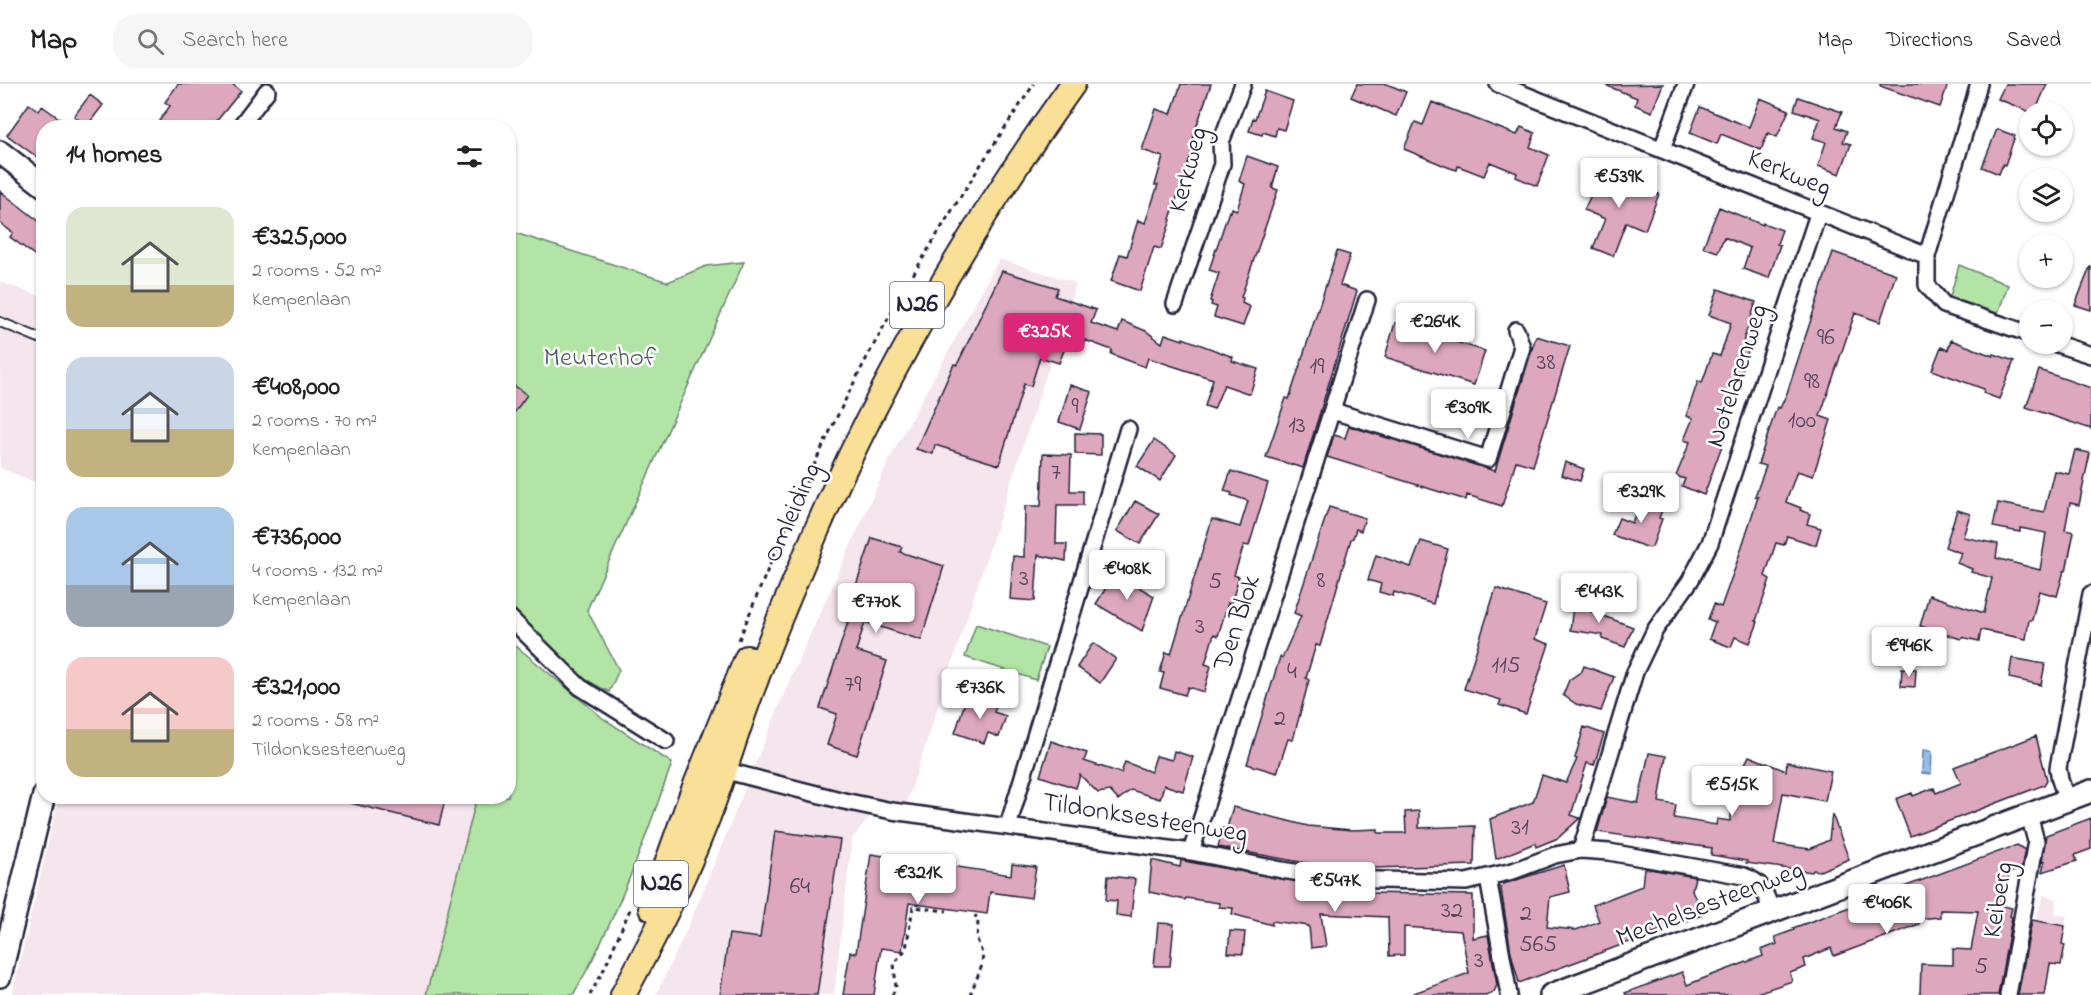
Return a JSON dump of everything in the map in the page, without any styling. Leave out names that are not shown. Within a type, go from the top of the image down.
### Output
[{"type":"main road","name":"Omleiding","points":[[624,995],[667,913],[704,826],[713,769],[772,602],[837,455],[878,373],[940,262],[1004,159],[1056,84]]},
{"type":"main road","name":"Omleiding","points":[[609,995],[645,925],[755,679],[807,554],[876,407],[916,331],[990,206],[1029,145],[1073,84]]},
{"type":"street","name":"Kerkweg","points":[[1175,304],[1222,164],[1221,142],[1243,84]]},
{"type":"street","name":"Kerkweg","points":[[1498,84],[1927,256]]},
{"type":"street","points":[[1662,149],[1686,84]]},
{"type":"street","points":[[1979,84],[1927,256],[1927,285],[1944,305],[2019,330]]},
{"type":"street","points":[[245,120],[267,91]]},
{"type":"street","points":[[0,152],[36,180]]},
{"type":"street","name":"Notelarenweg","points":[[1581,850],[1635,672],[1655,630],[1690,581],[1710,543],[1818,214]]},
{"type":"street","name":"Den Blok","points":[[1191,852],[1367,300]]},
{"type":"street","points":[[1333,411],[1488,459],[1522,347],[1516,330]]},
{"type":"street","points":[[2073,349],[2091,355]]},
{"type":"street","points":[[1008,826],[1128,429]]},
{"type":"street","points":[[2067,800],[2058,768],[2086,648],[2091,594]]},
{"type":"street","points":[[516,624],[580,687],[666,741]]},
{"type":"street","name":"Tildonksesteenweg","points":[[713,769],[892,811],[1191,852],[1338,879],[1466,882],[1513,872],[1555,855],[1581,850],[1609,852],[1744,876],[1758,881],[1767,896],[1772,912]]},
{"type":"street","name":"Mechelsesteenweg","points":[[1551,995],[2091,791]]},
{"type":"street","points":[[0,976],[42,804]]},
{"type":"street","name":"Keiberg","points":[[2008,995],[2036,841],[2029,815]]},
{"type":"street","points":[[1488,879],[1509,995]]},
{"type":"lane","points":[[0,322],[36,337]]},
{"type":"path","points":[[892,995],[896,988],[894,963],[906,949],[913,907],[947,911]]},
{"type":"path","points":[[970,995],[981,968],[983,956],[977,939],[978,921],[975,915]]},
{"type":"shaded area","points":[[999,259],[1076,283],[901,820],[871,815],[852,839],[834,995],[656,995],[689,925],[791,677],[892,454]]},
{"type":"shaded area","points":[[0,282],[36,295],[36,482],[0,468]]},
{"type":"shaded area","points":[[57,804],[475,804],[426,995],[12,995]]},
{"type":"shaded area","points":[[2043,895],[2057,899],[2055,914],[2067,916],[2065,926],[2036,921]]},
{"type":"green space","name":"Meuterhof","points":[[516,233],[668,282],[706,266],[744,262],[587,610],[619,670],[609,692],[577,675],[516,612]]},
{"type":"green space","points":[[1959,265],[2008,285],[1997,316],[1949,300]]},
{"type":"green space","points":[[976,624],[1047,647],[1036,680],[965,657]]},
{"type":"green space","points":[[516,646],[604,719],[672,763],[616,910],[573,995],[426,995],[475,804],[516,804]]},
{"type":"water","points":[[1923,750],[1932,751],[1931,774],[1922,773]]},
{"type":"building","points":[[178,84],[232,84],[241,91],[217,120],[160,120],[170,106],[165,102]]},
{"type":"building","points":[[1181,84],[1211,84],[1196,128],[1191,148],[1193,149],[1171,220],[1161,249],[1154,247],[1140,291],[1111,281],[1120,254],[1127,256],[1138,220],[1145,223],[1158,185],[1155,185],[1163,157],[1142,150],[1156,109],[1171,114]]},
{"type":"building","points":[[1357,84],[1387,84],[1406,92],[1396,116],[1351,97]]},
{"type":"building","points":[[1663,84],[1652,112],[1635,105],[1637,98],[1605,85]]},
{"type":"building","points":[[1880,84],[1948,84],[1940,107],[1880,86]]},
{"type":"building","points":[[2005,84],[2047,84],[2039,102],[2019,102],[2019,108],[1998,99]]},
{"type":"building","points":[[1265,91],[1293,101],[1284,130],[1277,128],[1275,136],[1249,131]]},
{"type":"building","points":[[90,95],[103,105],[92,120],[79,120],[74,116]]},
{"type":"building","points":[[1798,97],[1842,112],[1836,127],[1847,131],[1843,142],[1851,144],[1840,174],[1818,166],[1826,142],[1813,138],[1820,119],[1794,110]]},
{"type":"building","points":[[1760,98],[1789,110],[1777,137],[1768,133],[1761,150],[1721,134],[1717,144],[1690,133],[1700,107],[1749,127]]},
{"type":"building","points":[[1432,102],[1517,135],[1521,127],[1535,133],[1530,147],[1549,155],[1537,186],[1516,177],[1517,173],[1490,162],[1484,176],[1458,166],[1457,170],[1450,168],[1404,149],[1415,122],[1423,125]]},
{"type":"building","points":[[29,104],[39,111],[42,106],[62,120],[36,120],[36,156],[7,135]]},
{"type":"building","points":[[1997,129],[2015,136],[2005,165],[2003,164],[1999,174],[1982,167]]},
{"type":"building","points":[[1247,156],[1278,167],[1272,188],[1278,190],[1241,297],[1243,298],[1242,303],[1250,307],[1243,326],[1214,317],[1217,307],[1211,305],[1210,301],[1219,273],[1209,270],[1229,211],[1231,212],[1232,208],[1237,210],[1245,184],[1239,181]]},
{"type":"building","points":[[1602,171],[1659,194],[1645,230],[1626,222],[1613,256],[1593,248],[1605,219],[1584,210]]},
{"type":"building","points":[[0,191],[36,219],[36,256],[10,237],[13,233],[0,223]]},
{"type":"building","points":[[1719,207],[1763,225],[1763,223],[1782,230],[1777,244],[1780,245],[1769,278],[1743,269],[1750,248],[1724,237],[1718,252],[1703,247]]},
{"type":"building","points":[[1337,251],[1350,255],[1340,285],[1357,291],[1303,468],[1266,457],[1286,398],[1289,399]]},
{"type":"building","points":[[1833,252],[1896,274],[1880,322],[1855,313],[1820,416],[1831,420],[1813,476],[1797,471],[1786,502],[1810,514],[1807,524],[1821,528],[1816,545],[1787,536],[1784,545],[1776,543],[1765,576],[1770,579],[1750,643],[1735,637],[1731,647],[1709,639],[1715,622],[1708,619],[1714,604],[1721,607],[1735,568],[1758,497],[1755,496],[1766,466],[1758,464],[1777,407],[1780,408],[1787,393]]},
{"type":"building","points":[[2091,267],[2091,310],[2075,305]]},
{"type":"building","points":[[1002,271],[1058,288],[1055,296],[1096,310],[1091,323],[1118,332],[1122,321],[1146,331],[1162,343],[1165,334],[1183,340],[1183,338],[1233,357],[1232,361],[1258,369],[1250,394],[1224,385],[1214,409],[1205,406],[1213,379],[1148,358],[1145,367],[1111,354],[1112,350],[1085,340],[1083,348],[1067,343],[1059,363],[1040,357],[1031,386],[1024,384],[999,465],[935,445],[933,454],[916,449],[954,364],[957,365]]},
{"type":"building","points":[[1718,289],[1756,302],[1743,342],[1750,345],[1722,430],[1727,432],[1704,495],[1682,486],[1685,479],[1676,476],[1690,442],[1684,440],[1693,418],[1686,416],[1698,381],[1702,383],[1712,354],[1720,356],[1731,323],[1709,315]]},
{"type":"building","points":[[1395,323],[1485,351],[1474,385],[1385,357]]},
{"type":"building","points":[[1536,336],[1570,346],[1533,466],[1516,461],[1502,506],[1467,495],[1466,500],[1327,457],[1334,435],[1345,438],[1349,426],[1495,471]]},
{"type":"building","points":[[1951,340],[1993,356],[1994,354],[2014,361],[1999,399],[1983,393],[1984,389],[1932,370],[1941,347],[1948,350]]},
{"type":"building","points":[[2039,370],[2091,388],[2091,429],[2026,407]]},
{"type":"building","points":[[1070,385],[1092,392],[1080,429],[1059,422]]},
{"type":"building","points":[[516,387],[527,395],[516,410]]},
{"type":"building","points":[[1075,433],[1101,434],[1101,455],[1075,454]]},
{"type":"building","points":[[1154,440],[1176,455],[1160,481],[1137,466]]},
{"type":"building","points":[[2075,450],[2090,453],[2079,505],[2070,503],[2065,530],[2074,532],[2066,571],[2064,571],[2057,596],[2039,591],[2032,620],[2029,620],[2026,639],[1981,630],[1979,641],[1962,637],[1961,639],[1920,626],[1929,595],[1984,613],[1992,578],[1971,572],[1972,569],[1957,563],[1961,553],[1945,547],[1957,510],[1970,514],[1963,537],[1998,544],[1996,558],[2040,570],[2046,533],[2020,528],[2020,532],[1993,527],[1998,503],[2044,512],[2054,471],[2069,474]]},
{"type":"building","points":[[1043,454],[1071,455],[1070,491],[1083,491],[1083,505],[1057,505],[1056,544],[1067,544],[1066,561],[1038,555],[1035,601],[1010,599],[1013,556],[1024,557],[1025,506],[1041,506]]},
{"type":"building","points":[[1565,462],[1584,469],[1580,481],[1561,475]]},
{"type":"building","points":[[1231,471],[1268,483],[1249,546],[1244,545],[1234,575],[1239,577],[1231,604],[1228,603],[1218,636],[1214,634],[1205,664],[1211,666],[1204,692],[1188,687],[1185,695],[1160,688],[1164,673],[1160,672],[1166,652],[1171,654],[1212,519],[1240,527],[1248,501],[1224,491]]},
{"type":"building","points":[[1641,497],[1664,505],[1659,518],[1662,519],[1652,547],[1649,548],[1612,535],[1619,518],[1632,523]]},
{"type":"building","points":[[1135,501],[1159,514],[1140,544],[1117,531]]},
{"type":"building","points":[[1329,507],[1365,518],[1361,531],[1356,529],[1351,539],[1320,646],[1316,645],[1306,678],[1309,680],[1293,740],[1288,739],[1277,773],[1247,764],[1280,657],[1282,658],[1301,616],[1294,613]]},
{"type":"building","points":[[872,538],[902,547],[900,552],[944,566],[921,640],[865,622],[856,651],[887,661],[857,755],[827,745],[837,714],[820,708],[848,622],[844,621]]},
{"type":"building","points":[[1421,541],[1448,549],[1433,604],[1394,592],[1393,596],[1379,592],[1381,584],[1368,580],[1376,555],[1411,567]]},
{"type":"building","points":[[1115,573],[1154,596],[1142,631],[1096,604]]},
{"type":"building","points":[[1496,588],[1546,604],[1535,639],[1549,644],[1526,714],[1499,705],[1501,700],[1464,689]]},
{"type":"building","points":[[1574,599],[1591,604],[1590,611],[1633,627],[1625,647],[1602,639],[1603,635],[1570,630]]},
{"type":"building","points":[[1093,643],[1116,659],[1100,683],[1077,667]]},
{"type":"building","points":[[2012,658],[2045,664],[2041,685],[2009,678]]},
{"type":"building","points":[[1584,666],[1614,677],[1601,711],[1576,704],[1563,695],[1569,680],[1582,671]]},
{"type":"building","points":[[1902,668],[1916,669],[1915,687],[1901,686]]},
{"type":"building","points":[[967,696],[997,705],[994,712],[1006,716],[999,737],[988,733],[984,743],[955,733]]},
{"type":"building","points":[[1584,727],[1604,734],[1594,765],[1587,763],[1571,815],[1580,818],[1558,838],[1536,847],[1535,843],[1496,859],[1490,819],[1533,802],[1542,775],[1566,783],[1577,759],[1575,758]]},
{"type":"building","points":[[2036,736],[2047,780],[2044,785],[1910,836],[1896,799],[1912,793],[1913,796],[1934,788],[1936,793],[1961,783],[1954,767]]},
{"type":"building","points":[[1051,741],[1087,753],[1084,761],[1121,773],[1125,762],[1151,772],[1156,756],[1172,760],[1174,751],[1193,757],[1183,791],[1164,785],[1160,799],[1131,790],[1118,800],[1110,791],[1098,793],[1080,775],[1076,788],[1040,776]]},
{"type":"building","points":[[1649,753],[1666,756],[1659,802],[1676,805],[1674,818],[1716,825],[1717,819],[1730,821],[1738,778],[1749,756],[1786,771],[1787,762],[1831,771],[1825,801],[1783,793],[1774,844],[1810,849],[1829,840],[1832,814],[1849,859],[1812,872],[1746,863],[1747,861],[1711,855],[1712,848],[1597,832],[1607,797],[1638,803]]},
{"type":"building","points":[[354,804],[444,804],[439,825]]},
{"type":"building","points":[[1233,807],[1308,826],[1352,830],[1378,829],[1378,833],[1406,833],[1405,812],[1419,811],[1419,828],[1475,826],[1474,865],[1339,869],[1218,847],[1223,828],[1227,828]]},
{"type":"building","points":[[2091,818],[2091,849],[2075,855],[2077,861],[2042,872],[2045,861],[2042,862],[2046,835]]},
{"type":"building","points":[[775,831],[840,840],[817,995],[720,995],[729,934],[760,938]]},
{"type":"building","points":[[2017,845],[2025,850],[2021,869],[2009,873],[2003,906],[2012,908],[2010,916],[2012,917],[1998,995],[1920,995],[1921,964],[1953,965],[1953,949],[1971,950],[1978,911],[1940,910],[1940,917],[1917,919],[1919,924],[1834,956],[1831,948],[1804,959],[1806,967],[1790,973],[1792,981],[1751,995],[1626,995],[1625,993],[1682,972],[1687,985],[1763,956],[1761,950],[1777,944],[1775,937],[1794,930],[1793,928]]},
{"type":"building","points":[[871,854],[1011,875],[1012,864],[1036,867],[1031,898],[990,892],[987,914],[909,903],[902,951],[881,948],[874,995],[843,995],[850,952],[856,953]]},
{"type":"building","points":[[1152,860],[1180,867],[1181,860],[1316,885],[1316,892],[1473,895],[1473,938],[1488,935],[1497,985],[1494,992],[1485,995],[1414,995],[1414,993],[1469,973],[1461,931],[1404,927],[1404,955],[1389,956],[1388,917],[1321,914],[1326,946],[1311,948],[1309,926],[1272,921],[1272,925],[1232,914],[1233,908],[1219,907],[1219,903],[1186,898],[1185,900],[1149,892]]},
{"type":"building","points":[[1564,865],[1570,892],[1550,897],[1547,927],[1576,930],[1599,921],[1593,905],[1642,886],[1644,868],[1695,877],[1692,890],[1702,915],[1519,983],[1511,953],[1501,889],[1503,884]]},
{"type":"building","points":[[1108,876],[1135,879],[1131,917],[1116,915],[1117,901],[1106,900]]},
{"type":"building","points":[[2032,920],[2065,926],[2062,944],[2065,945],[2061,965],[2050,964],[2045,995],[2018,995]]},
{"type":"building","points":[[1158,923],[1174,924],[1170,966],[1154,966]]},
{"type":"building","points":[[1230,931],[1245,932],[1243,954],[1228,953]]}]
